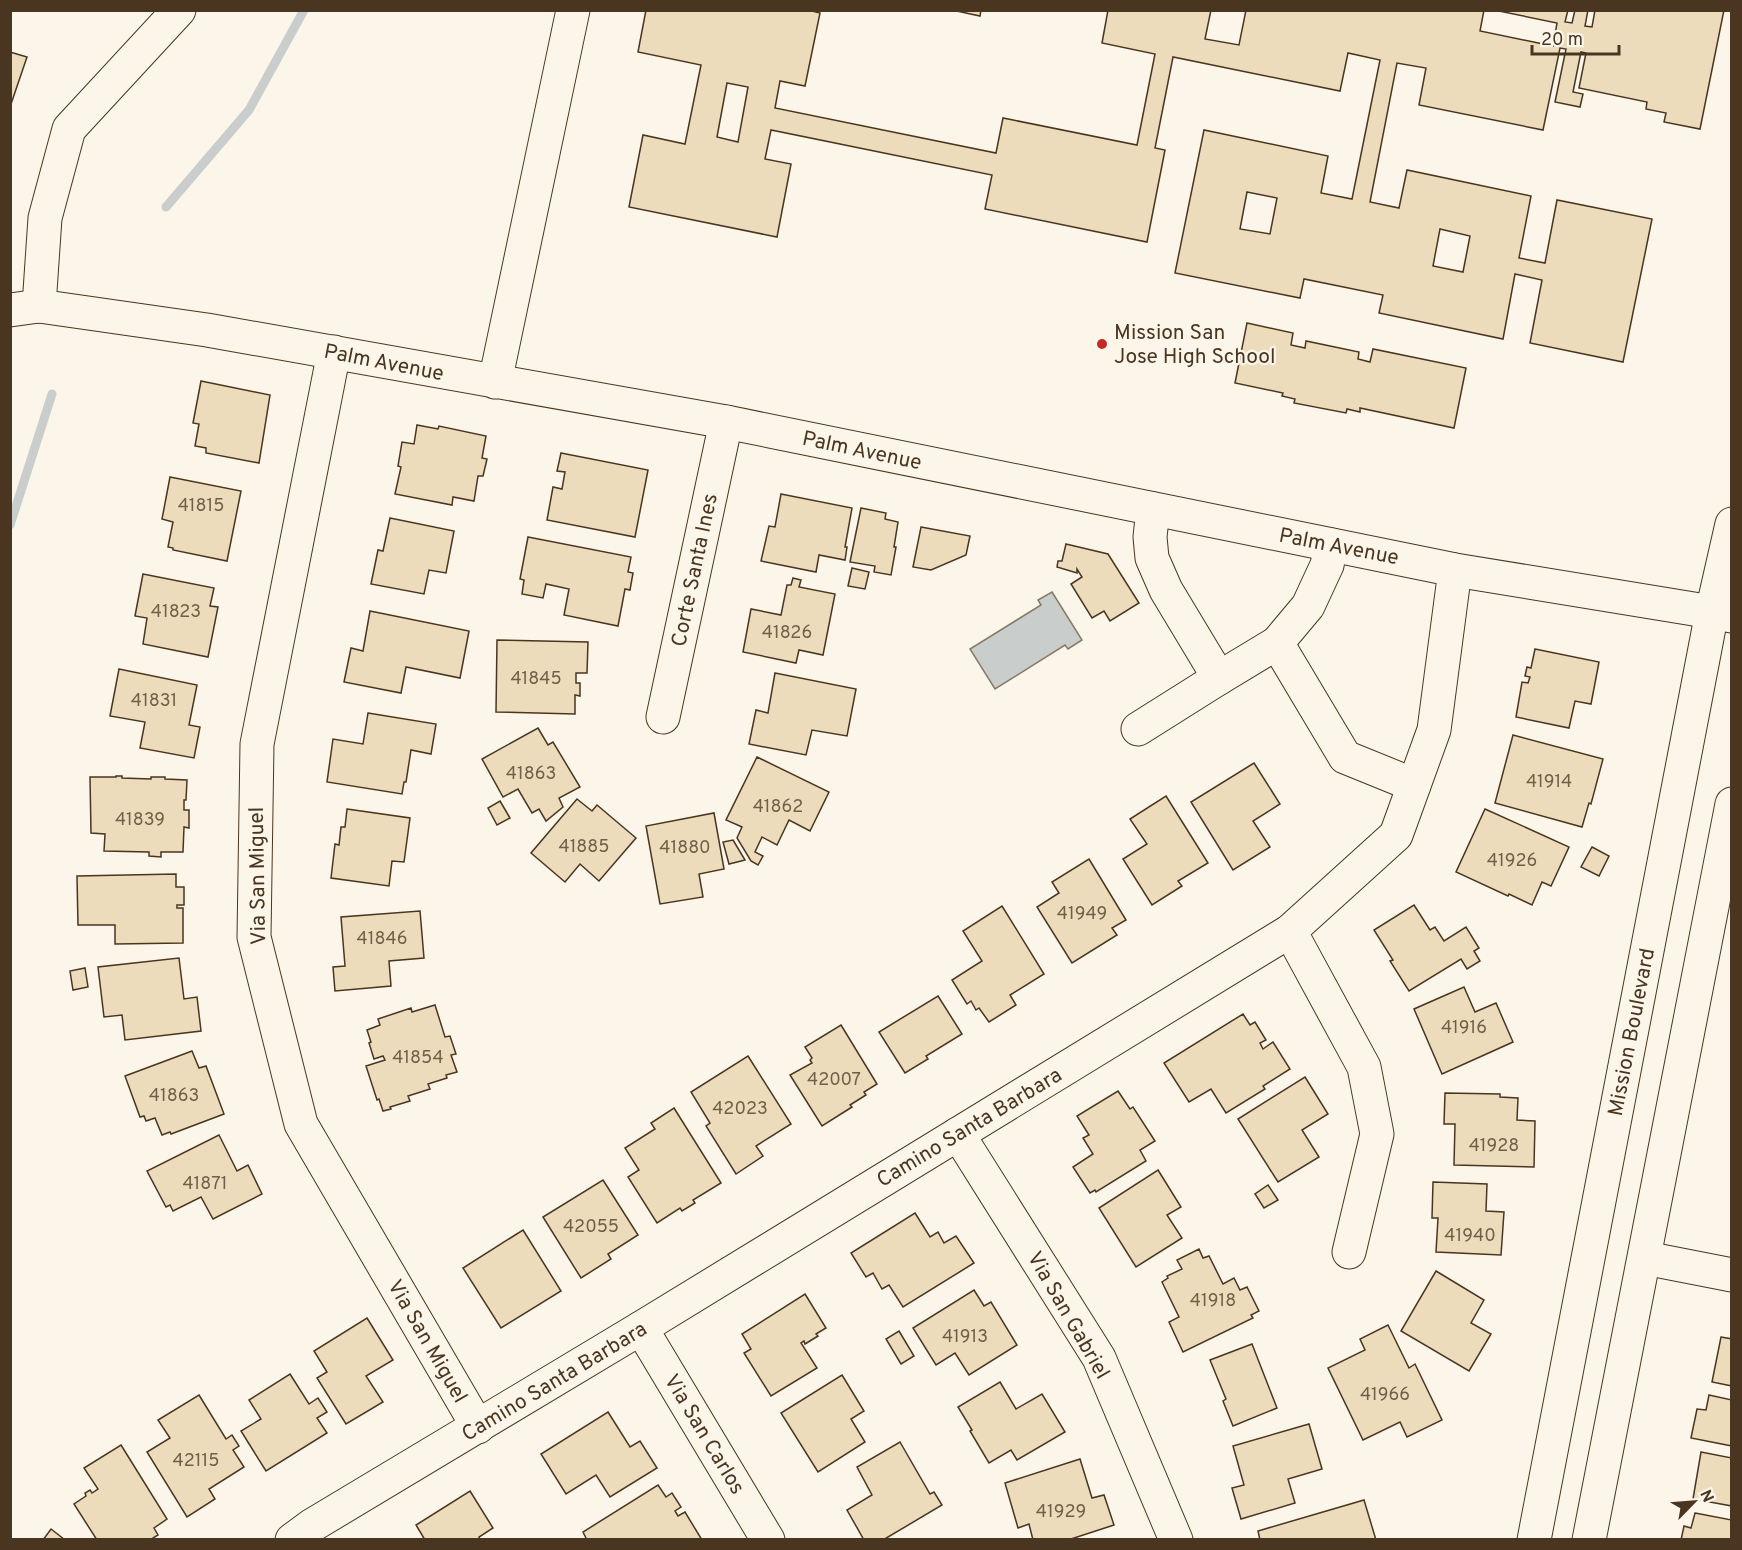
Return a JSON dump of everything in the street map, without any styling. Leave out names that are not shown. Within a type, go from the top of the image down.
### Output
[{"type":"street","points":[[25,308],[45,218],[69,129],[179,10]]},
{"type":"street","points":[[495,382],[573,10]]},
{"type":"street","name":"Palm Avenue","points":[[25,308],[207,330],[726,422],[1455,570],[1722,614]]},
{"type":"street","name":"Via San Miguel","points":[[334,352],[257,744],[254,937],[301,1125],[478,1427]]},
{"type":"street","name":"Corte Santa Ines","points":[[663,717],[726,422]]},
{"type":"street","points":[[1153,509],[1150,537],[1152,558],[1166,590],[1219,678]]},
{"type":"street","name":"Mission Boulevard","points":[[1534,1539],[1722,614],[1731,524]]},
{"type":"street","points":[[1138,729],[1277,643],[1308,606],[1327,565],[1331,545]]},
{"type":"street","name":"Camino Santa Barbara","points":[[308,1535],[478,1427],[1290,932],[1396,835],[1434,730],[1455,570]]},
{"type":"street","points":[[1277,643],[1345,757],[1414,785]]},
{"type":"street","points":[[1589,1539],[1731,804]]},
{"type":"street","points":[[1290,932],[1364,1068],[1377,1134],[1349,1252]]},
{"type":"street","name":"Via San Gabriel","points":[[958,1134],[1099,1358],[1176,1539]]},
{"type":"street","points":[[1645,1258],[1731,1275]]},
{"type":"street","name":"Via San Carlos","points":[[641,1328],[768,1539]]},
{"type":"shaded area","points":[[1052,592],[1082,640],[1068,649],[1065,645],[995,689],[970,649],[1041,605],[1038,600]]},
{"type":"building","points":[[646,10],[808,10],[820,13],[805,86],[780,81],[775,108],[996,153],[1003,118],[1137,145],[1155,54],[1102,43],[1108,10],[1211,10],[1205,39],[1239,45],[1246,10],[1484,10],[1480,31],[1553,46],[1557,23],[1494,10],[1568,10],[1565,22],[1572,23],[1575,10],[1588,10],[1585,26],[1592,27],[1595,10],[1724,10],[1700,129],[1664,122],[1666,113],[1646,109],[1647,102],[1579,88],[1586,53],[1581,52],[1573,92],[1583,94],[1580,107],[1555,102],[1566,49],[1560,48],[1543,130],[1419,105],[1426,68],[1397,63],[1370,202],[1399,208],[1407,170],[1531,196],[1519,258],[1545,263],[1557,200],[1652,219],[1623,362],[1530,343],[1542,280],[1515,274],[1503,339],[1379,313],[1383,295],[1304,279],[1300,298],[1175,273],[1204,130],[1328,156],[1321,193],[1352,199],[1380,60],[1348,53],[1340,91],[1173,57],[1155,148],[1165,150],[1147,242],[985,209],[992,175],[771,130],[765,159],[791,164],[777,237],[629,207],[643,135],[685,144],[701,65],[638,52]],"holes":[[[727,83],[748,87],[738,142],[717,137]],[[1247,192],[1277,198],[1270,234],[1240,229]],[[1440,229],[1470,236],[1463,272],[1433,266]]]},
{"type":"building","points":[[952,10],[981,10],[980,16]]},
{"type":"building","points":[[10,52],[27,57],[10,107]]},
{"type":"building","points":[[1247,323],[1293,333],[1291,345],[1305,348],[1306,341],[1359,352],[1358,359],[1370,362],[1373,349],[1466,368],[1454,428],[1360,408],[1360,412],[1347,409],[1346,413],[1294,403],[1295,399],[1282,396],[1283,393],[1235,383]]},
{"type":"building","points":[[201,381],[270,395],[259,463],[206,453],[206,448],[195,446],[199,424],[193,423]]},
{"type":"building","points":[[417,425],[438,429],[439,426],[486,436],[482,458],[487,459],[483,476],[478,476],[474,501],[453,497],[452,505],[395,494],[401,467],[398,466],[402,442],[414,444]]},
{"type":"building","points":[[561,453],[648,470],[635,537],[547,520],[553,487],[562,489],[565,472],[557,471]]},
{"type":"building","points":[[170,477],[241,491],[227,561],[168,547],[173,522],[162,519]]},
{"type":"building","points":[[781,494],[852,508],[845,560],[819,555],[816,572],[761,561],[769,526],[775,527]]},
{"type":"building","points":[[861,508],[886,513],[885,519],[898,522],[891,575],[874,572],[875,566],[850,562]]},
{"type":"building","points":[[390,518],[454,531],[446,573],[429,570],[424,594],[371,584],[378,550],[383,551]]},
{"type":"building","points":[[921,527],[970,536],[966,555],[931,570],[913,567]]},
{"type":"building","points":[[528,537],[631,557],[628,572],[633,573],[630,590],[625,589],[618,626],[564,615],[569,589],[546,584],[543,598],[522,594],[524,580],[520,579]]},
{"type":"building","points":[[1066,544],[1108,554],[1139,603],[1110,621],[1104,611],[1092,618],[1071,584],[1082,577],[1077,569],[1077,573],[1057,567],[1058,561],[1062,561]]},
{"type":"building","points":[[852,568],[869,572],[865,589],[848,586]]},
{"type":"building","points":[[143,574],[214,588],[210,606],[218,607],[208,657],[143,644],[147,618],[135,616]]},
{"type":"building","points":[[793,578],[801,580],[799,587],[835,594],[823,655],[799,650],[796,663],[743,652],[751,609],[781,615],[787,585],[791,585]]},
{"type":"building","points":[[370,611],[469,631],[460,678],[406,667],[401,693],[344,682],[351,648],[363,651]]},
{"type":"building","points":[[497,640],[588,642],[587,673],[576,673],[576,683],[580,683],[580,696],[575,695],[575,714],[496,712]]},
{"type":"building","points":[[1535,649],[1599,662],[1591,704],[1575,701],[1569,728],[1516,717],[1522,682],[1528,683],[1530,677],[1525,676],[1527,667],[1531,668]]},
{"type":"building","points":[[119,669],[197,685],[189,725],[200,727],[194,758],[140,748],[145,722],[110,716]]},
{"type":"building","points":[[775,673],[856,689],[847,736],[812,730],[806,755],[749,744],[756,710],[768,713]]},
{"type":"building","points":[[368,713],[436,724],[431,754],[411,750],[402,794],[327,782],[333,739],[363,744]]},
{"type":"building","points":[[538,728],[548,745],[553,742],[580,787],[559,798],[563,807],[546,821],[539,809],[532,813],[518,789],[503,797],[482,759]]},
{"type":"building","points":[[1513,735],[1603,759],[1591,804],[1589,803],[1582,827],[1495,803]]},
{"type":"building","points":[[757,757],[829,792],[810,831],[789,820],[777,845],[762,837],[755,852],[763,856],[758,865],[751,861],[737,838],[742,827],[726,820]]},
{"type":"building","points":[[1254,763],[1280,804],[1253,821],[1270,847],[1233,870],[1191,802]]},
{"type":"building","points":[[116,776],[187,780],[184,810],[189,810],[189,828],[184,827],[183,852],[161,852],[161,857],[149,856],[149,852],[104,851],[105,834],[91,833],[90,777]]},
{"type":"building","points":[[1166,796],[1208,863],[1178,881],[1182,886],[1152,905],[1123,859],[1147,844],[1130,819]]},
{"type":"building","points":[[577,799],[592,811],[597,805],[636,838],[599,881],[580,864],[565,882],[531,853]]},
{"type":"building","points":[[500,801],[510,818],[497,825],[488,808]]},
{"type":"building","points":[[347,809],[410,818],[404,862],[392,861],[389,886],[331,878],[335,844],[339,845],[341,827],[345,827]]},
{"type":"building","points":[[1485,809],[1569,847],[1551,886],[1542,882],[1532,905],[1456,872]]},
{"type":"building","points":[[714,813],[724,869],[699,874],[703,897],[660,904],[646,826]]},
{"type":"building","points":[[733,840],[745,860],[729,864],[723,842]]},
{"type":"building","points":[[1592,847],[1609,856],[1599,876],[1581,867]]},
{"type":"building","points":[[1089,859],[1126,920],[1112,928],[1117,935],[1072,963],[1037,907],[1059,893],[1052,882]]},
{"type":"building","points":[[176,874],[176,887],[184,887],[184,905],[177,905],[177,908],[183,908],[183,943],[115,944],[115,925],[78,925],[77,876]]},
{"type":"building","points":[[1414,905],[1430,930],[1435,927],[1444,941],[1466,927],[1479,948],[1474,951],[1480,961],[1467,969],[1461,959],[1409,991],[1374,930]]},
{"type":"building","points":[[1002,906],[1044,974],[1010,995],[1016,1005],[989,1022],[979,1008],[976,1010],[971,1001],[967,1004],[952,980],[982,961],[963,931]]},
{"type":"building","points":[[420,911],[424,958],[389,961],[391,986],[335,991],[333,967],[345,966],[341,917]]},
{"type":"building","points":[[179,958],[184,999],[197,997],[201,1031],[125,1040],[122,1015],[104,1017],[98,967]]},
{"type":"building","points":[[85,968],[88,987],[73,990],[70,971]]},
{"type":"building","points":[[1464,987],[1475,1012],[1496,1003],[1513,1042],[1442,1074],[1414,1009]]},
{"type":"building","points":[[938,996],[962,1034],[926,1056],[928,1059],[905,1073],[879,1032]]},
{"type":"building","points":[[435,1005],[445,1037],[450,1036],[456,1054],[451,1055],[457,1072],[428,1084],[430,1089],[408,1096],[410,1101],[383,1111],[366,1066],[385,1060],[383,1056],[374,1059],[367,1030],[380,1025],[378,1019],[411,1008],[412,1012]]},
{"type":"building","points":[[1243,1014],[1250,1025],[1255,1022],[1266,1040],[1260,1043],[1263,1049],[1273,1042],[1290,1069],[1263,1086],[1265,1089],[1226,1113],[1211,1089],[1189,1102],[1164,1063]]},
{"type":"building","points":[[841,1025],[877,1084],[864,1092],[866,1095],[850,1105],[852,1107],[822,1126],[790,1075],[812,1063],[810,1060],[812,1058],[805,1047]]},
{"type":"building","points":[[192,1051],[199,1068],[206,1066],[224,1114],[171,1134],[170,1132],[162,1135],[155,1118],[146,1121],[144,1116],[140,1117],[125,1076]]},
{"type":"building","points":[[748,1056],[791,1124],[756,1146],[763,1156],[736,1174],[706,1126],[710,1123],[691,1092]]},
{"type":"building","points":[[1305,1077],[1328,1114],[1302,1130],[1319,1157],[1278,1182],[1238,1119]]},
{"type":"building","points":[[1118,1091],[1130,1109],[1133,1107],[1155,1141],[1140,1150],[1146,1161],[1096,1192],[1095,1190],[1090,1193],[1073,1167],[1093,1154],[1083,1138],[1089,1135],[1077,1116]]},
{"type":"building","points":[[1445,1093],[1500,1094],[1500,1097],[1518,1098],[1517,1120],[1535,1121],[1534,1167],[1454,1165],[1455,1124],[1444,1124]]},
{"type":"building","points":[[674,1108],[721,1183],[693,1200],[695,1203],[682,1211],[680,1208],[657,1223],[628,1177],[639,1170],[625,1148],[655,1129],[651,1123]]},
{"type":"building","points":[[219,1135],[237,1171],[248,1165],[262,1194],[213,1219],[201,1197],[173,1211],[170,1205],[166,1207],[147,1171]]},
{"type":"building","points":[[1158,1170],[1181,1207],[1167,1215],[1182,1238],[1136,1267],[1099,1208]]},
{"type":"building","points":[[603,1180],[638,1235],[608,1254],[611,1259],[581,1278],[543,1217]]},
{"type":"building","points":[[1433,1182],[1487,1184],[1486,1211],[1504,1212],[1501,1255],[1436,1252],[1438,1218],[1432,1218]]},
{"type":"building","points":[[1268,1185],[1278,1200],[1264,1208],[1255,1194]]},
{"type":"building","points":[[915,1213],[930,1237],[938,1232],[944,1243],[956,1236],[974,1263],[903,1307],[889,1285],[882,1289],[873,1273],[866,1277],[851,1253]]},
{"type":"building","points":[[523,1230],[561,1291],[501,1328],[463,1268]]},
{"type":"building","points":[[1199,1249],[1203,1258],[1209,1256],[1223,1284],[1234,1278],[1240,1290],[1247,1287],[1259,1311],[1251,1315],[1253,1318],[1183,1352],[1169,1322],[1179,1317],[1162,1282],[1168,1278],[1167,1276],[1182,1269],[1177,1260]]},
{"type":"building","points":[[1436,1271],[1484,1300],[1471,1323],[1491,1334],[1469,1371],[1401,1331]]},
{"type":"building","points":[[974,1290],[984,1306],[991,1302],[1017,1345],[969,1375],[955,1353],[936,1365],[913,1328]]},
{"type":"building","points":[[805,1294],[826,1328],[805,1344],[804,1341],[801,1343],[817,1368],[771,1396],[744,1353],[751,1349],[742,1334]]},
{"type":"building","points":[[367,1318],[393,1360],[366,1376],[383,1402],[346,1424],[317,1378],[327,1372],[314,1351]]},
{"type":"building","points":[[1388,1325],[1409,1368],[1415,1364],[1442,1420],[1407,1437],[1400,1422],[1363,1440],[1328,1368],[1365,1350],[1360,1339]]},
{"type":"building","points":[[899,1331],[914,1356],[901,1364],[886,1339]]},
{"type":"building","points":[[1721,1337],[1732,1339],[1732,1386],[1712,1382]]},
{"type":"building","points":[[1252,1344],[1277,1408],[1233,1426],[1223,1401],[1226,1399],[1210,1360]]},
{"type":"building","points":[[290,1374],[309,1404],[318,1398],[327,1412],[317,1418],[327,1433],[266,1471],[241,1431],[261,1419],[249,1400]]},
{"type":"building","points":[[842,1375],[864,1411],[851,1419],[865,1442],[818,1472],[781,1413]]},
{"type":"building","points":[[1000,1382],[1016,1409],[1042,1394],[1065,1432],[1017,1460],[1011,1450],[989,1463],[958,1407]]},
{"type":"building","points":[[199,1395],[226,1439],[232,1435],[239,1446],[233,1450],[244,1467],[209,1489],[215,1499],[187,1517],[147,1452],[170,1438],[158,1420]]},
{"type":"building","points":[[1709,1395],[1732,1400],[1732,1446],[1691,1438],[1697,1409],[1706,1410]]},
{"type":"building","points":[[608,1412],[630,1447],[640,1441],[657,1468],[610,1497],[596,1475],[566,1494],[541,1454]]},
{"type":"building","points":[[1309,1424],[1322,1469],[1288,1479],[1295,1503],[1241,1519],[1232,1488],[1244,1485],[1233,1446]]},
{"type":"building","points":[[900,1442],[930,1494],[934,1492],[942,1505],[883,1540],[864,1540],[847,1510],[872,1495],[857,1467]]},
{"type":"building","points":[[121,1445],[167,1519],[154,1528],[158,1535],[150,1540],[97,1540],[74,1504],[86,1496],[85,1493],[90,1490],[92,1493],[98,1489],[84,1468]]},
{"type":"building","points":[[1701,1452],[1732,1458],[1732,1506],[1693,1499]]},
{"type":"building","points":[[1080,1459],[1092,1498],[1104,1495],[1114,1525],[1068,1540],[1033,1540],[1029,1524],[1018,1528],[1005,1483]]},
{"type":"building","points":[[658,1485],[666,1497],[672,1493],[681,1507],[675,1511],[678,1516],[685,1512],[702,1540],[587,1540],[583,1532]]},
{"type":"building","points":[[470,1491],[493,1528],[479,1537],[480,1540],[425,1540],[416,1525]]},
{"type":"building","points":[[1364,1500],[1376,1540],[1260,1540],[1258,1531]]},
{"type":"building","points":[[1695,1513],[1732,1520],[1732,1540],[1681,1540],[1684,1526],[1691,1528]]},
{"type":"building","points":[[51,1529],[65,1540],[43,1540]]},
{"type":"waterway","points":[[166,207],[249,110],[304,10]]},
{"type":"waterway","points":[[10,525],[52,394]]},
{"type":"place","name":"Mission San Jose High School","points":[[1102,344]]}]
